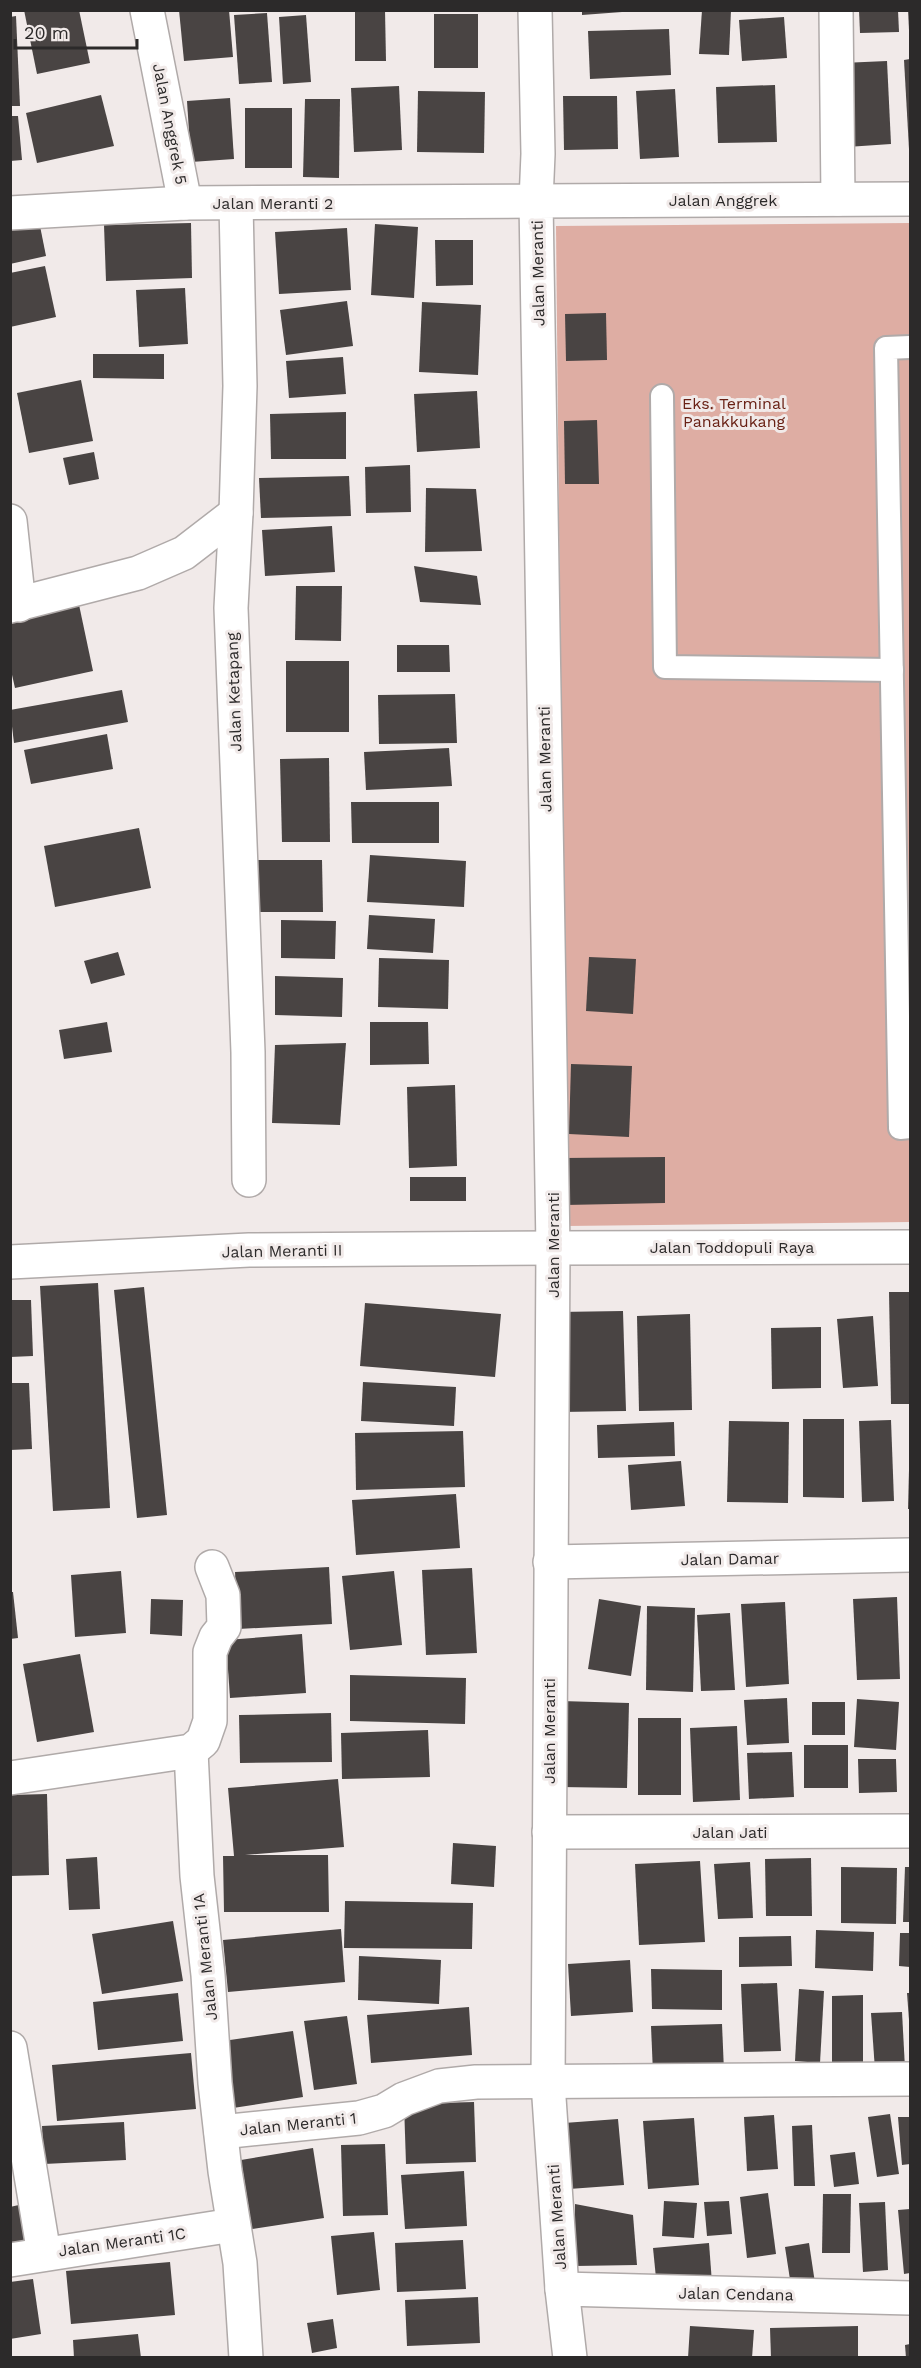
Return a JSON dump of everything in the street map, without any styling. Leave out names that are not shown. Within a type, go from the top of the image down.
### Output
[{"type":"street","name":"Jalan Anggrek 5","points":[[147,10],[185,203]]},
{"type":"street","name":"Jalan Meranti","points":[[535,10],[538,154],[536,201],[554,1248],[548,2083],[562,2289],[570,2358]]},
{"type":"street","points":[[836,10],[838,199]]},
{"type":"street","name":"Jalan Anggrek","points":[[536,201],[910,199]]},
{"type":"street","name":"Jalan Meranti 2","points":[[10,213],[185,203],[536,201]]},
{"type":"street","name":"Jalan Ketapang","points":[[236,204],[240,386],[231,608],[248,1052],[249,1180]]},
{"type":"street","points":[[10,521],[15,605],[138,573],[184,553],[236,513]]},
{"type":"street","name":"Jalan Toddopuli Raya","points":[[554,1248],[910,1247]]},
{"type":"street","name":"Jalan Meranti II","points":[[10,1262],[249,1250],[554,1248]]},
{"type":"street","name":"Jalan Damar","points":[[550,1562],[910,1556]]},
{"type":"street","points":[[10,1778],[191,1751],[203,1741],[210,1721],[210,1652],[216,1637],[224,1627],[223,1594],[212,1567]]},
{"type":"street","name":"Jalan Meranti 1A","points":[[191,1751],[197,1876],[208,1975],[215,2083],[240,2263],[246,2358]]},
{"type":"street","name":"Jalan Jati","points":[[549,1832],[910,1831]]},
{"type":"street","points":[[10,2048],[45,2254]]},
{"type":"street","name":"Jalan Meranti 1","points":[[221,2132],[359,2118],[384,2111],[404,2099],[439,2086],[476,2082],[910,2079]]},
{"type":"street","name":"Jalan Meranti 1C","points":[[10,2260],[233,2225]]},
{"type":"street","name":"Jalan Cendana","points":[[562,2289],[910,2298]]},
{"type":"lane","points":[[910,347],[886,348],[900,1128],[910,1127]]},
{"type":"lane","points":[[662,396],[665,667],[892,670]]},
{"type":"green space","name":"Eks. Terminal Panakkukang","points":[[910,223],[910,1222],[566,1226],[556,226]]},
{"type":"building","points":[[24,10],[79,10],[90,63],[37,74]]},
{"type":"building","points":[[179,10],[229,10],[233,57],[184,61]]},
{"type":"building","points":[[355,10],[385,10],[386,61],[355,61]]},
{"type":"building","points":[[582,10],[622,10],[622,12],[582,15]]},
{"type":"building","points":[[702,10],[731,10],[729,55],[699,54]]},
{"type":"building","points":[[859,10],[898,10],[899,32],[860,33]]},
{"type":"building","points":[[908,10],[910,10],[910,30],[909,30]]},
{"type":"building","points":[[267,13],[272,82],[239,84],[234,15]]},
{"type":"building","points":[[434,14],[478,14],[478,68],[434,68]]},
{"type":"building","points":[[306,15],[311,82],[283,84],[279,17]]},
{"type":"building","points":[[16,16],[20,106],[10,106],[10,17]]},
{"type":"building","points":[[784,17],[787,58],[742,61],[739,20]]},
{"type":"building","points":[[669,29],[671,75],[590,79],[588,31]]},
{"type":"building","points":[[910,59],[910,149],[909,149],[904,60]]},
{"type":"building","points":[[887,61],[891,144],[847,147],[842,63]]},
{"type":"building","points":[[775,85],[777,142],[718,143],[716,87]]},
{"type":"building","points":[[399,86],[402,150],[354,152],[351,88]]},
{"type":"building","points":[[675,89],[679,157],[640,159],[636,91]]},
{"type":"building","points":[[418,91],[485,92],[484,153],[417,152]]},
{"type":"building","points":[[101,95],[114,146],[37,163],[26,113]]},
{"type":"building","points":[[563,96],[617,96],[618,149],[564,150]]},
{"type":"building","points":[[230,98],[234,159],[191,162],[187,101]]},
{"type":"building","points":[[305,99],[340,99],[339,178],[303,177]]},
{"type":"building","points":[[245,108],[292,108],[292,168],[245,168]]},
{"type":"building","points":[[10,116],[18,116],[22,160],[10,161]]},
{"type":"building","points":[[39,221],[46,256],[10,264],[10,228]]},
{"type":"building","points":[[191,223],[192,278],[106,281],[104,225]]},
{"type":"building","points":[[375,224],[418,227],[414,298],[371,295]]},
{"type":"building","points":[[347,228],[351,290],[279,294],[275,232]]},
{"type":"building","points":[[435,240],[473,240],[473,285],[436,286]]},
{"type":"building","points":[[45,266],[56,317],[10,327],[10,273]]},
{"type":"building","points":[[185,288],[188,344],[139,347],[136,290]]},
{"type":"building","points":[[347,301],[353,346],[286,355],[280,310]]},
{"type":"building","points":[[422,302],[481,305],[478,375],[419,372]]},
{"type":"building","points":[[606,313],[607,360],[566,361],[565,314]]},
{"type":"building","points":[[93,354],[164,354],[164,379],[93,378]]},
{"type":"building","points":[[343,357],[346,394],[289,398],[286,361]]},
{"type":"building","points":[[81,380],[93,441],[29,453],[17,393]]},
{"type":"building","points":[[477,391],[480,448],[417,452],[414,394]]},
{"type":"building","points":[[346,412],[346,459],[271,459],[270,414]]},
{"type":"building","points":[[597,420],[599,484],[565,484],[564,421]]},
{"type":"building","points":[[94,452],[99,479],[69,485],[63,458]]},
{"type":"building","points":[[410,465],[411,512],[366,513],[365,467]]},
{"type":"building","points":[[349,476],[351,516],[261,518],[259,478]]},
{"type":"building","points":[[426,488],[476,489],[482,551],[425,552]]},
{"type":"building","points":[[332,526],[335,572],[265,576],[262,530]]},
{"type":"building","points":[[414,566],[477,576],[481,605],[420,602]]},
{"type":"building","points":[[296,586],[342,586],[341,641],[295,640]]},
{"type":"building","points":[[78,600],[93,671],[15,688],[10,666],[10,615]]},
{"type":"building","points":[[397,645],[449,645],[450,672],[397,672]]},
{"type":"building","points":[[286,661],[349,661],[349,732],[286,732]]},
{"type":"building","points":[[122,690],[128,722],[14,743],[10,710]]},
{"type":"building","points":[[455,694],[457,743],[379,744],[378,695]]},
{"type":"building","points":[[107,734],[113,769],[31,784],[24,750]]},
{"type":"building","points":[[449,748],[452,786],[366,790],[364,752]]},
{"type":"building","points":[[329,758],[330,842],[282,842],[280,759]]},
{"type":"building","points":[[351,802],[439,802],[439,843],[352,843]]},
{"type":"building","points":[[139,828],[151,888],[55,907],[44,846]]},
{"type":"building","points":[[370,855],[466,861],[464,907],[367,902]]},
{"type":"building","points":[[255,860],[322,860],[323,912],[256,912]]},
{"type":"building","points":[[369,915],[435,919],[433,953],[367,949]]},
{"type":"building","points":[[281,920],[336,921],[335,959],[281,958]]},
{"type":"building","points":[[118,952],[125,975],[91,984],[84,961]]},
{"type":"building","points":[[589,957],[636,959],[633,1014],[586,1011]]},
{"type":"building","points":[[379,958],[449,960],[448,1009],[378,1007]]},
{"type":"building","points":[[275,976],[343,978],[342,1017],[275,1015]]},
{"type":"building","points":[[107,1022],[112,1052],[64,1059],[59,1030]]},
{"type":"building","points":[[370,1022],[428,1022],[429,1064],[370,1065]]},
{"type":"building","points":[[346,1043],[340,1125],[272,1123],[275,1045]]},
{"type":"building","points":[[571,1064],[632,1066],[629,1137],[569,1134]]},
{"type":"building","points":[[455,1085],[457,1166],[409,1168],[407,1087]]},
{"type":"building","points":[[665,1157],[665,1203],[565,1205],[564,1158]]},
{"type":"building","points":[[410,1177],[466,1177],[466,1201],[410,1201]]},
{"type":"building","points":[[98,1283],[110,1508],[53,1511],[40,1286]]},
{"type":"building","points":[[144,1287],[167,1515],[137,1518],[114,1290]]},
{"type":"building","points":[[889,1292],[910,1292],[910,1404],[891,1404]]},
{"type":"building","points":[[10,1300],[31,1300],[33,1356],[10,1357]]},
{"type":"building","points":[[365,1303],[501,1314],[495,1377],[360,1366]]},
{"type":"building","points":[[623,1311],[626,1411],[561,1412],[558,1312]]},
{"type":"building","points":[[690,1314],[692,1410],[639,1411],[637,1316]]},
{"type":"building","points":[[873,1316],[878,1386],[843,1388],[837,1319]]},
{"type":"building","points":[[821,1327],[821,1388],[772,1389],[771,1328]]},
{"type":"building","points":[[363,1382],[456,1387],[454,1426],[361,1421]]},
{"type":"building","points":[[10,1383],[29,1383],[32,1449],[10,1450]]},
{"type":"building","points":[[803,1419],[844,1419],[844,1498],[803,1497]]},
{"type":"building","points":[[891,1420],[894,1501],[862,1502],[859,1421]]},
{"type":"building","points":[[729,1421],[789,1422],[788,1503],[727,1502]]},
{"type":"building","points":[[674,1422],[675,1456],[598,1458],[597,1425]]},
{"type":"building","points":[[463,1431],[465,1487],[356,1490],[355,1433]]},
{"type":"building","points":[[681,1461],[685,1506],[631,1510],[628,1465]]},
{"type":"building","points":[[909,1470],[910,1509],[908,1509]]},
{"type":"building","points":[[456,1494],[460,1548],[356,1555],[352,1500]]},
{"type":"building","points":[[329,1567],[332,1624],[238,1629],[235,1572]]},
{"type":"building","points":[[472,1568],[477,1653],[426,1655],[422,1570]]},
{"type":"building","points":[[121,1571],[126,1633],[75,1637],[71,1575]]},
{"type":"building","points":[[394,1571],[402,1645],[350,1650],[342,1576]]},
{"type":"building","points":[[10,1592],[13,1592],[18,1638],[10,1639]]},
{"type":"building","points":[[897,1597],[900,1679],[857,1680],[853,1599]]},
{"type":"building","points":[[151,1599],[183,1600],[182,1636],[150,1634]]},
{"type":"building","points":[[599,1599],[641,1606],[631,1676],[588,1669]]},
{"type":"building","points":[[785,1602],[789,1684],[746,1687],[741,1604]]},
{"type":"building","points":[[647,1606],[695,1608],[693,1692],[646,1690]]},
{"type":"building","points":[[730,1613],[735,1690],[701,1691],[697,1615]]},
{"type":"building","points":[[302,1634],[306,1693],[230,1698],[226,1640]]},
{"type":"building","points":[[80,1654],[94,1732],[37,1742],[23,1664]]},
{"type":"building","points":[[350,1675],[466,1678],[465,1724],[350,1721]]},
{"type":"building","points":[[787,1698],[789,1743],[747,1745],[744,1700]]},
{"type":"building","points":[[857,1699],[899,1702],[896,1750],[854,1747]]},
{"type":"building","points":[[561,1701],[629,1703],[627,1788],[560,1787]]},
{"type":"building","points":[[812,1702],[845,1702],[845,1735],[812,1735]]},
{"type":"building","points":[[331,1713],[332,1762],[240,1763],[239,1715]]},
{"type":"building","points":[[638,1718],[681,1718],[681,1795],[638,1795]]},
{"type":"building","points":[[737,1726],[740,1800],[693,1802],[690,1728]]},
{"type":"building","points":[[428,1730],[430,1777],[342,1779],[341,1733]]},
{"type":"building","points":[[804,1745],[848,1745],[848,1788],[804,1788]]},
{"type":"building","points":[[792,1752],[794,1797],[749,1799],[747,1753]]},
{"type":"building","points":[[858,1759],[896,1759],[897,1792],[859,1793]]},
{"type":"building","points":[[338,1779],[344,1847],[245,1855],[328,1855],[329,1912],[224,1912],[223,1856],[234,1856],[228,1788]]},
{"type":"building","points":[[47,1794],[49,1875],[10,1876],[10,1795]]},
{"type":"building","points":[[453,1843],[496,1846],[494,1887],[451,1884]]},
{"type":"building","points":[[97,1857],[100,1909],[69,1910],[66,1859]]},
{"type":"building","points":[[811,1858],[812,1916],[766,1916],[765,1859]]},
{"type":"building","points":[[700,1861],[705,1942],[639,1945],[635,1864]]},
{"type":"building","points":[[750,1862],[753,1918],[718,1919],[714,1864]]},
{"type":"building","points":[[841,1867],[897,1868],[896,1924],[841,1923]]},
{"type":"building","points":[[905,1867],[910,1867],[910,1922],[903,1922]]},
{"type":"building","points":[[345,1901],[473,1903],[472,1949],[344,1948]]},
{"type":"building","points":[[173,1921],[183,1981],[102,1994],[92,1934]]},
{"type":"building","points":[[341,1929],[345,1982],[228,1992],[223,1940]]},
{"type":"building","points":[[816,1930],[874,1932],[873,1971],[815,1968]]},
{"type":"building","points":[[900,1933],[910,1933],[910,1967],[899,1966]]},
{"type":"building","points":[[791,1936],[792,1966],[739,1967],[739,1937]]},
{"type":"building","points":[[359,1956],[441,1960],[439,2004],[358,2000]]},
{"type":"building","points":[[630,1960],[633,2012],[571,2016],[568,1964]]},
{"type":"building","points":[[651,1969],[722,1970],[722,2010],[652,2009]]},
{"type":"building","points":[[777,1983],[781,2051],[744,2052],[741,1984]]},
{"type":"building","points":[[799,1989],[824,1991],[820,2063],[795,2061]]},
{"type":"building","points":[[178,1993],[183,2041],[98,2050],[93,2002]]},
{"type":"building","points":[[907,1993],[910,1993],[909,2020]]},
{"type":"building","points":[[863,1995],[863,2065],[832,2065],[832,1996]]},
{"type":"building","points":[[469,2007],[472,2055],[371,2063],[367,2015]]},
{"type":"building","points":[[902,2012],[905,2068],[875,2070],[871,2013]]},
{"type":"building","points":[[347,2016],[357,2084],[314,2090],[304,2021]]},
{"type":"building","points":[[722,2024],[724,2071],[653,2073],[651,2026]]},
{"type":"building","points":[[293,2031],[303,2097],[233,2108],[223,2041]]},
{"type":"building","points":[[191,2053],[196,2109],[57,2121],[52,2065]]},
{"type":"building","points":[[474,2102],[476,2162],[406,2164],[404,2104]]},
{"type":"building","points":[[890,2114],[899,2174],[877,2177],[868,2117]]},
{"type":"building","points":[[774,2115],[778,2169],[747,2171],[744,2117]]},
{"type":"building","points":[[898,2117],[910,2117],[910,2164],[902,2165]]},
{"type":"building","points":[[694,2118],[699,2185],[648,2189],[643,2121]]},
{"type":"building","points":[[618,2119],[624,2185],[569,2189],[564,2123]]},
{"type":"building","points":[[124,2122],[126,2160],[44,2164],[42,2126]]},
{"type":"building","points":[[812,2125],[815,2186],[794,2186],[792,2126]]},
{"type":"building","points":[[385,2144],[388,2215],[343,2216],[341,2145]]},
{"type":"building","points":[[313,2148],[324,2218],[252,2229],[241,2160]]},
{"type":"building","points":[[855,2152],[859,2184],[834,2187],[830,2155]]},
{"type":"building","points":[[464,2171],[467,2226],[405,2229],[401,2175]]},
{"type":"building","points":[[768,2193],[776,2254],[747,2258],[740,2197]]},
{"type":"building","points":[[823,2194],[851,2194],[850,2253],[822,2253]]},
{"type":"building","points":[[664,2201],[697,2203],[694,2238],[662,2236]]},
{"type":"building","points":[[729,2201],[732,2234],[707,2236],[704,2202]]},
{"type":"building","points":[[885,2202],[888,2270],[863,2272],[859,2203]]},
{"type":"building","points":[[23,2204],[30,2239],[10,2243],[10,2207]]},
{"type":"building","points":[[575,2204],[633,2215],[637,2265],[575,2266]]},
{"type":"building","points":[[910,2209],[910,2273],[904,2274],[898,2210]]},
{"type":"building","points":[[374,2232],[380,2290],[337,2295],[331,2236]]},
{"type":"building","points":[[463,2240],[466,2289],[397,2292],[395,2243]]},
{"type":"building","points":[[709,2243],[712,2283],[657,2288],[653,2248]]},
{"type":"building","points":[[809,2243],[815,2283],[791,2286],[785,2247]]},
{"type":"building","points":[[170,2262],[175,2315],[71,2324],[66,2271]]},
{"type":"building","points":[[33,2279],[41,2334],[10,2339],[10,2282]]},
{"type":"building","points":[[478,2297],[480,2343],[407,2346],[405,2300]]},
{"type":"building","points":[[333,2319],[337,2348],[312,2353],[307,2323]]},
{"type":"building","points":[[690,2326],[754,2330],[752,2358],[688,2358]]},
{"type":"building","points":[[858,2326],[858,2358],[771,2358],[770,2328]]},
{"type":"building","points":[[138,2334],[141,2358],[74,2358],[73,2340]]},
{"type":"building","points":[[910,2344],[910,2358],[906,2358],[905,2345]]}]
